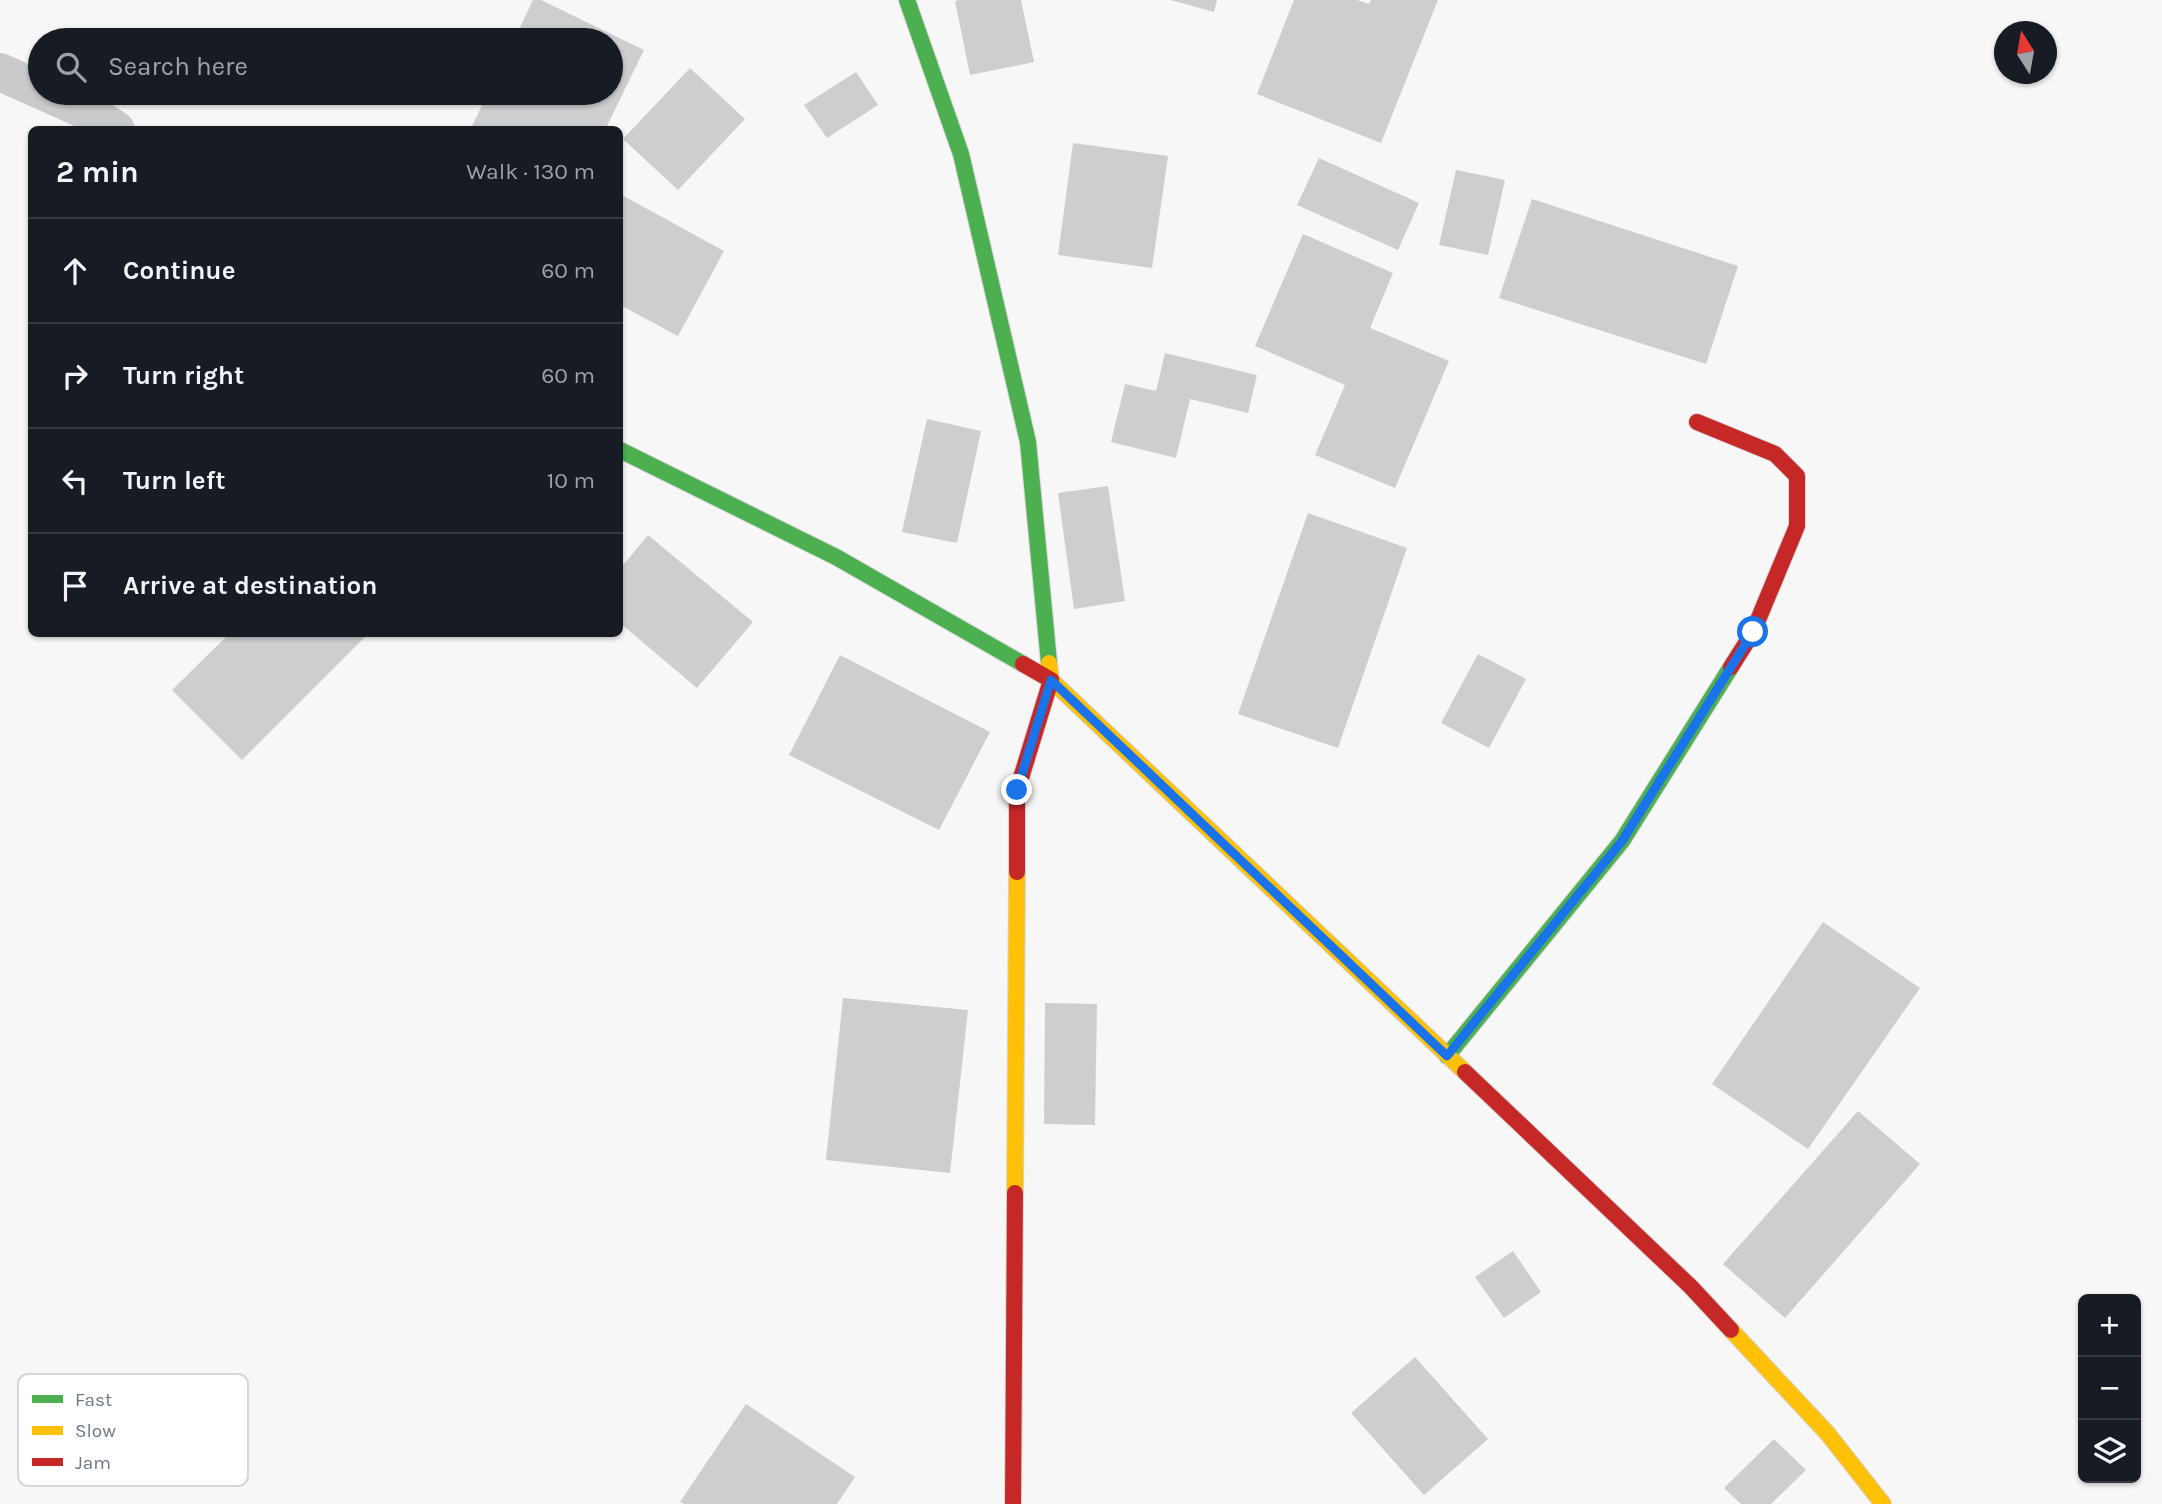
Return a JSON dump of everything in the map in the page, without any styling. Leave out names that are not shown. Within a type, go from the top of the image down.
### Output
[{"type":"street","points":[[907,0],[961,154],[1028,442],[1051,680],[1017,790],[1013,1504]]},
{"type":"street","points":[[0,72],[28,85]]},
{"type":"street","points":[[74,105],[110,126]]},
{"type":"street","points":[[1447,1056],[1622,841],[1753,632],[1797,526],[1797,476],[1775,454],[1697,422]]},
{"type":"street","points":[[623,451],[836,556],[1051,680],[1691,1287],[1828,1434],[1883,1504]]},
{"type":"building","points":[[533,0],[541,0],[599,28],[520,28]]},
{"type":"building","points":[[1021,0],[1034,62],[970,75],[955,1]]},
{"type":"building","points":[[1171,0],[1217,0],[1214,12]]},
{"type":"building","points":[[1294,0],[1357,0],[1369,4],[1371,0],[1438,0],[1381,143],[1257,94]]},
{"type":"building","points":[[623,40],[644,50],[623,93]]},
{"type":"building","points":[[690,68],[745,119],[678,190],[623,139]]},
{"type":"building","points":[[856,72],[878,105],[827,138],[804,105]]},
{"type":"building","points":[[482,105],[617,105],[607,126],[472,126]]},
{"type":"building","points":[[1073,143],[1168,156],[1152,268],[1058,255]]},
{"type":"building","points":[[1319,158],[1419,203],[1398,250],[1297,205]]},
{"type":"building","points":[[1456,170],[1505,180],[1488,255],[1439,245]]},
{"type":"building","points":[[623,196],[724,251],[678,336],[623,307]]},
{"type":"building","points":[[1532,199],[1738,266],[1706,364],[1499,298]]},
{"type":"building","points":[[1303,234],[1393,273],[1370,328],[1449,361],[1395,488],[1315,455],[1345,385],[1255,346]]},
{"type":"building","points":[[1165,353],[1257,375],[1248,413],[1190,399],[1176,458],[1111,442],[1125,384],[1156,391]]},
{"type":"building","points":[[927,419],[981,431],[957,543],[902,532]]},
{"type":"building","points":[[1108,486],[1125,601],[1074,609],[1058,493]]},
{"type":"building","points":[[1308,513],[1407,548],[1338,748],[1238,714]]},
{"type":"building","points":[[648,535],[753,622],[697,688],[623,626],[623,565]]},
{"type":"building","points":[[226,637],[365,637],[242,760],[172,690]]},
{"type":"building","points":[[1478,654],[1526,679],[1489,748],[1441,723]]},
{"type":"building","points":[[840,655],[990,732],[939,830],[789,755]]},
{"type":"building","points":[[1823,922],[1920,988],[1808,1149],[1712,1084]]},
{"type":"building","points":[[843,998],[968,1010],[950,1173],[826,1160]]},
{"type":"building","points":[[1045,1003],[1097,1004],[1095,1125],[1044,1124]]},
{"type":"building","points":[[1858,1111],[1920,1164],[1785,1318],[1723,1264]]},
{"type":"building","points":[[1513,1251],[1541,1292],[1504,1318],[1475,1277]]},
{"type":"building","points":[[1415,1357],[1488,1439],[1424,1495],[1351,1413]]},
{"type":"building","points":[[746,1404],[855,1477],[837,1504],[680,1502]]},
{"type":"building","points":[[1774,1439],[1806,1470],[1771,1504],[1741,1504],[1724,1488]]},
{"type":"traffic: fast","points":[[907,0],[961,154],[1028,442],[1049,663]]},
{"type":"traffic: fast","points":[[623,451],[836,557],[1023,664]]},
{"type":"traffic: fast","points":[[1447,1056],[1622,841],[1731,667]]},
{"type":"traffic: slow","points":[[1049,663],[1051,680],[1465,1072]]},
{"type":"traffic: slow","points":[[1015,1193],[1017,872]]},
{"type":"traffic: slow","points":[[1731,1330],[1828,1434],[1883,1504]]},
{"type":"traffic: jam","points":[[1697,422],[1775,454],[1797,476],[1797,526],[1753,632],[1731,667]]},
{"type":"traffic: jam","points":[[1017,872],[1017,791],[1051,680],[1023,664]]},
{"type":"traffic: jam","points":[[1465,1072],[1691,1287],[1731,1330]]},
{"type":"traffic: jam","points":[[1013,1504],[1015,1193]]},
{"type":"route","points":[[1017,790],[1051,680],[1447,1056],[1622,841],[1753,632]]}]
